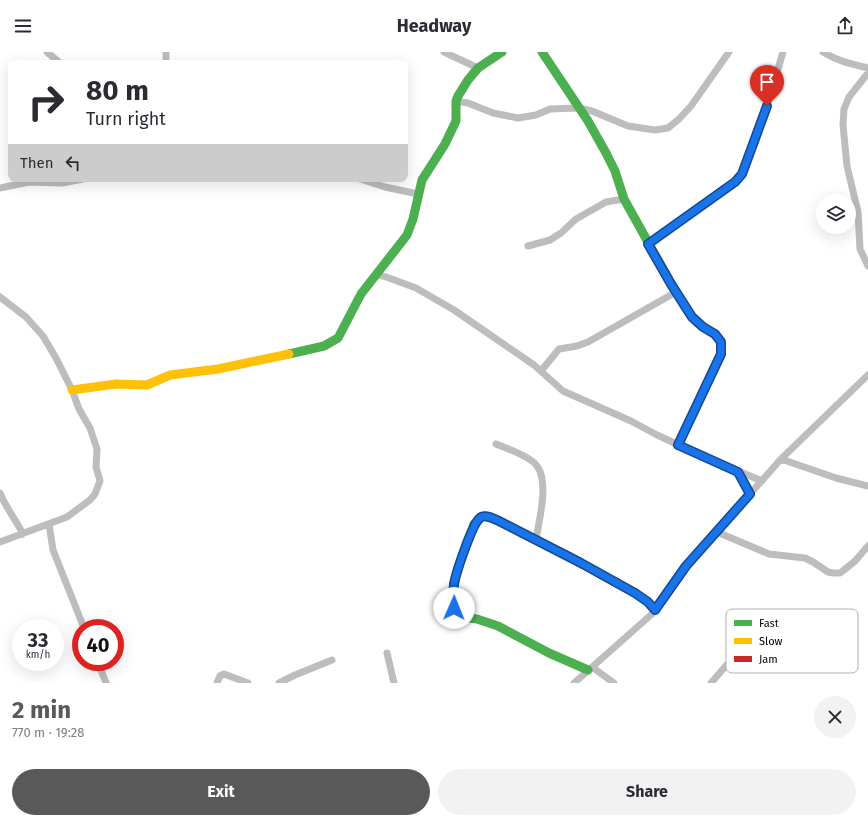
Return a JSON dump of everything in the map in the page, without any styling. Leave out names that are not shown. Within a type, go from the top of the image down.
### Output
[{"type":"street","points":[[48,52],[57,60]]},
{"type":"street","points":[[444,52],[478,68]]},
{"type":"street","points":[[72,390],[116,384],[147,385],[170,375],[260,362],[324,346],[333,342],[338,338],[361,294],[407,234],[413,219],[422,180],[446,144],[456,121],[456,101],[468,80],[478,68],[502,52]]},
{"type":"street","points":[[542,52],[588,121],[615,171],[624,199],[676,292],[692,317],[703,327],[715,334],[721,342],[721,354],[678,445]]},
{"type":"street","points":[[456,101],[468,103],[493,113],[518,118],[536,115],[550,109],[579,108],[592,111],[628,126],[654,130],[668,128],[692,106],[729,52]]},
{"type":"street","points":[[648,244],[691,212],[723,192],[742,174],[771,94],[783,52]]},
{"type":"street","points":[[823,52],[842,62],[868,68]]},
{"type":"street","points":[[868,73],[849,97],[844,109],[843,125],[847,166],[858,212],[860,249],[868,266]]},
{"type":"street","points":[[0,188],[28,182],[67,182]]},
{"type":"street","points":[[369,182],[418,194]]},
{"type":"street","points":[[528,246],[550,240],[561,233],[576,219],[606,202],[624,199]]},
{"type":"street","points":[[376,274],[416,288],[454,310],[541,371],[564,391],[631,421],[678,445],[762,481]]},
{"type":"street","points":[[541,371],[559,349],[577,346],[588,342],[676,292]]},
{"type":"street","points":[[0,297],[26,318],[43,336],[56,358],[72,390],[79,409],[90,428],[97,449],[96,467],[100,481],[95,494],[90,500],[68,517],[0,542]]},
{"type":"street","points":[[574,683],[655,610],[686,566],[781,459],[868,375]]},
{"type":"street","points":[[496,444],[532,461],[541,470],[543,496],[536,540]]},
{"type":"street","points":[[781,459],[836,478],[868,486]]},
{"type":"street","points":[[738,472],[750,494]]},
{"type":"street","points":[[0,493],[23,534]]},
{"type":"street","points":[[614,683],[590,669],[549,653],[498,626],[477,619],[468,618],[456,613],[454,608],[454,585],[457,571],[474,524],[480,517],[485,516],[497,520],[581,563],[635,593],[648,602],[655,610]]},
{"type":"street","points":[[49,524],[53,550],[80,619]]},
{"type":"street","points":[[717,532],[769,554],[805,558],[828,572],[833,573],[840,573],[844,570],[855,561],[868,546]]},
{"type":"street","points":[[387,653],[394,683]]},
{"type":"street","points":[[279,683],[332,660]]},
{"type":"street","points":[[711,683],[726,666]]},
{"type":"street","points":[[101,671],[106,683]]},
{"type":"street","points":[[217,683],[220,676],[224,674],[248,683]]},
{"type":"traffic: fast","points":[[289,354],[324,346],[338,338],[361,294],[407,235],[413,219],[422,180],[445,144],[456,121],[456,101],[458,96],[478,68],[502,52]]},
{"type":"traffic: fast","points":[[542,52],[588,121],[606,153],[615,171],[624,199],[673,287]]},
{"type":"traffic: fast","points":[[566,555],[497,520],[485,516],[481,517],[474,524],[457,571],[454,585],[454,608],[456,613],[468,618],[477,619],[498,626],[549,653],[588,670]]},
{"type":"traffic: slow","points":[[673,287],[692,317],[721,341],[721,354],[678,445]]},
{"type":"traffic: slow","points":[[72,390],[116,384],[147,385],[170,375],[218,369],[289,354]]},
{"type":"traffic: jam","points":[[566,555],[635,593],[648,602],[655,610]]},
{"type":"route","points":[[454,608],[454,585],[457,571],[474,524],[480,517],[485,516],[497,520],[581,563],[643,598],[655,610],[686,566],[750,494],[738,472],[678,445],[721,354],[721,342],[715,334],[703,327],[692,317],[648,244],[691,212],[723,192],[742,174],[767,106]]}]
